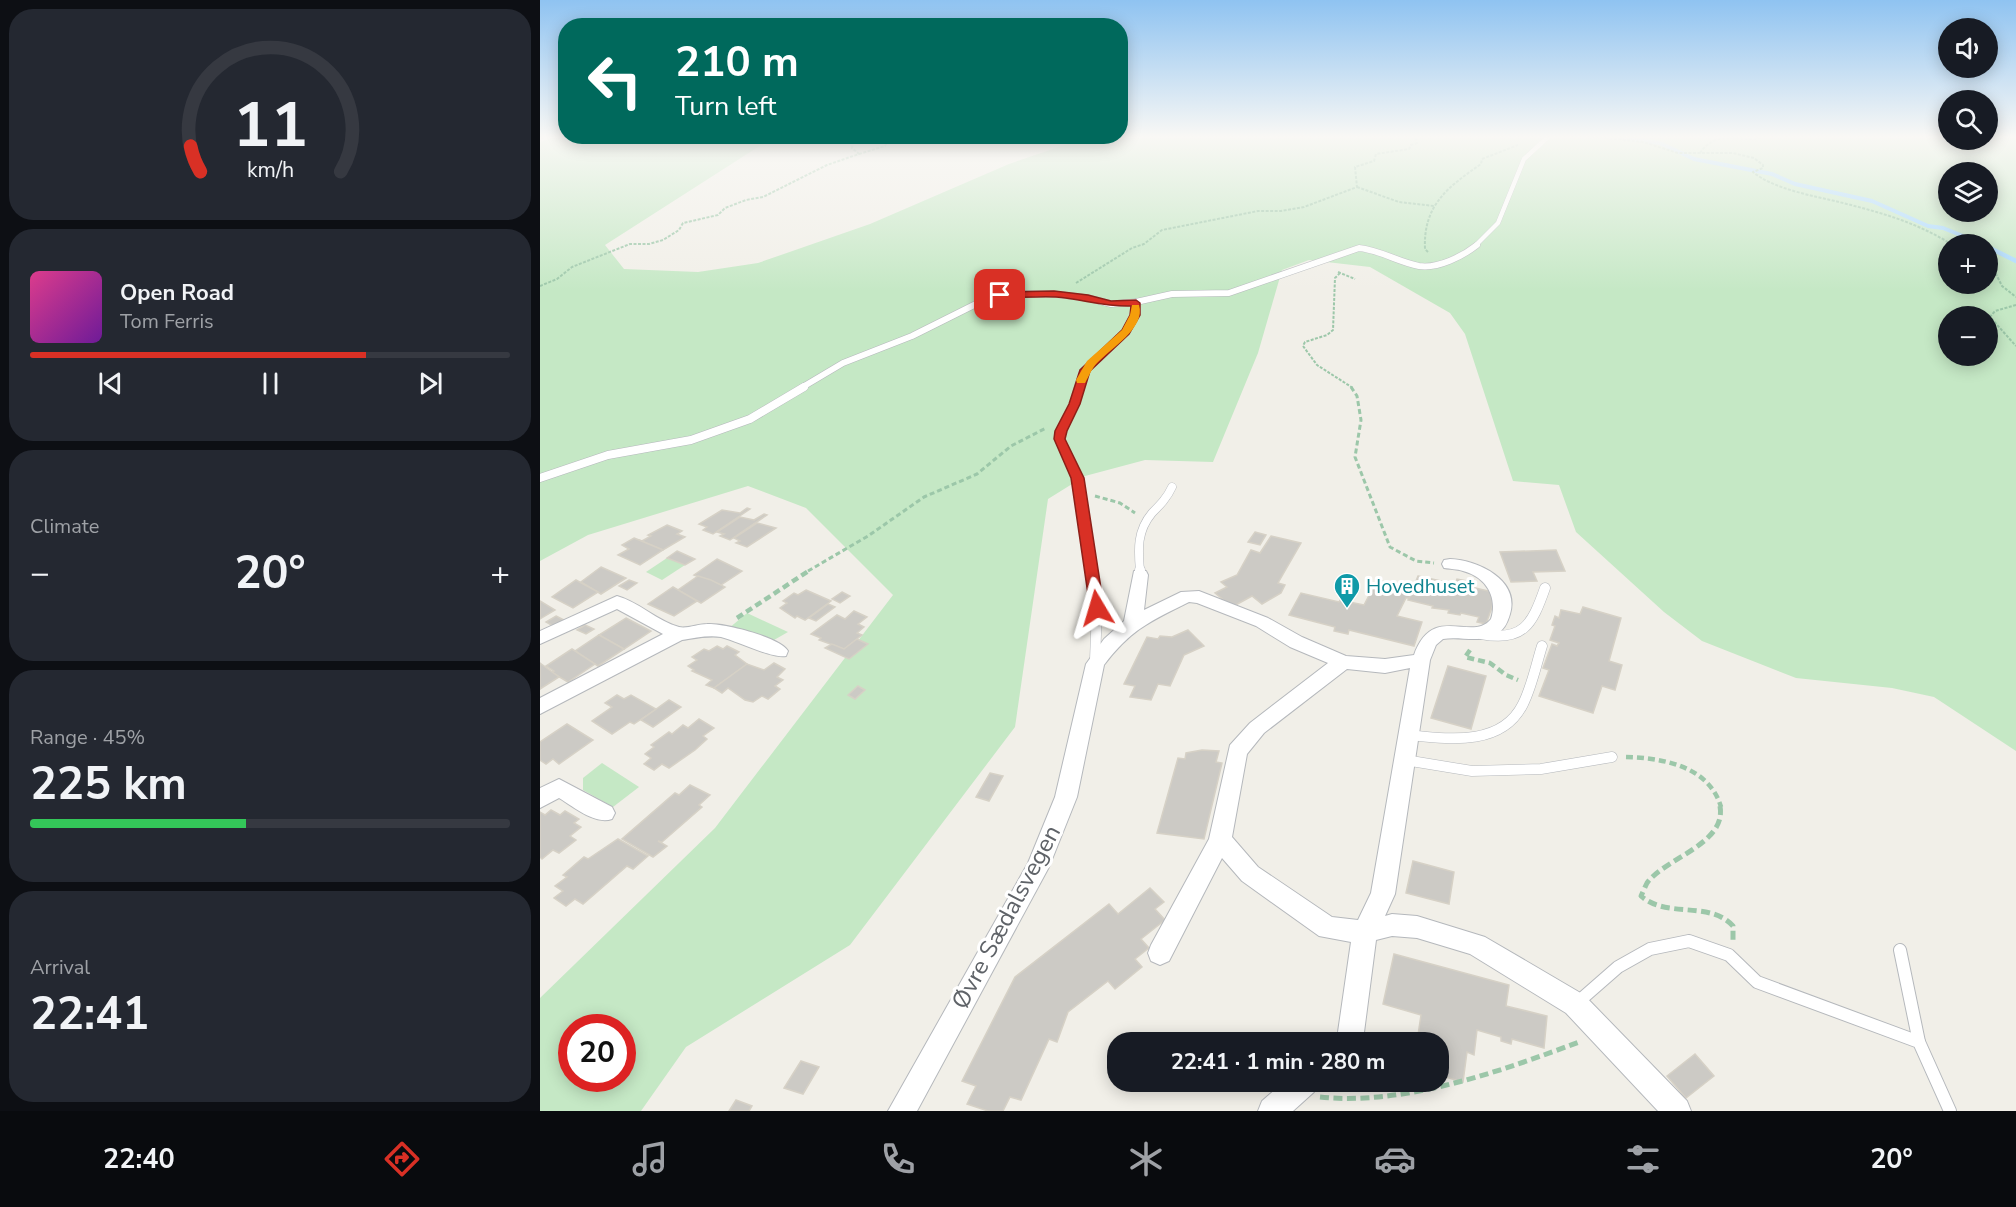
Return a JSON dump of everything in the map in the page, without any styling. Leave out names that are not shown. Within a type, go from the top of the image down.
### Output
[{"type":"street","points":[[1351,1032],[1365,932],[1383,894],[1421,660],[1430,639],[1440,633],[1477,640],[1492,630],[1502,618],[1504,599],[1497,587],[1472,568],[1450,564]]},
{"type":"street","points":[[1133,623],[1140,575]]},
{"type":"street","name":"Øvre Sædalsvegen","points":[[902,1111],[1038,867],[1052,835],[1076,759],[1095,663],[1110,644],[1133,623],[1187,596],[1198,597],[1262,622],[1296,642],[1343,662],[1385,666],[1421,660]]},
{"type":"street","points":[[540,638],[617,602],[678,634]]},
{"type":"street","points":[[540,707],[678,634],[706,630],[720,631],[762,643],[779,651]]},
{"type":"street","points":[[1160,953],[1220,840],[1237,751],[1257,728],[1343,662]]},
{"type":"street","points":[[540,799],[559,788],[604,813]]},
{"type":"street","points":[[1220,840],[1250,874],[1328,928],[1365,932],[1392,925],[1417,927],[1476,945],[1575,1004],[1677,1111]]},
{"type":"street","points":[[1272,1111],[1293,1092]]},
{"type":"lane","points":[[540,478],[608,455],[691,440],[750,419],[843,363],[912,336],[981,300],[1008,294],[1054,294],[1088,298],[1111,304],[1136,303],[1172,294],[1229,293],[1359,248],[1370,249],[1412,264],[1428,266],[1468,253],[1499,222],[1512,188]]},
{"type":"lane","points":[[1095,663],[1097,608],[1080,494],[1074,468],[1059,439],[1064,423],[1075,404],[1085,370],[1126,332],[1135,315],[1136,303]]},
{"type":"lane","points":[[1140,575],[1138,540],[1140,531],[1147,520],[1167,500],[1172,487]]},
{"type":"lane","points":[[1477,640],[1506,637],[1528,628],[1537,614],[1545,588]]},
{"type":"lane","points":[[1409,735],[1455,739],[1489,734],[1504,726],[1518,714],[1542,646]]},
{"type":"lane","points":[[1405,760],[1472,771],[1541,769],[1612,757]]},
{"type":"lane","points":[[1575,1004],[1618,967],[1650,949],[1689,941],[1729,955],[1757,982],[1919,1042]]},
{"type":"lane","points":[[1899,950],[1919,1042],[1950,1111]]},
{"type":"path","points":[[540,286],[557,279],[573,267],[630,244],[649,244],[663,240],[679,230],[683,223],[718,215],[725,208],[746,200],[763,197],[781,188]]},
{"type":"path","points":[[1054,294],[1072,287],[1086,275],[1132,248],[1144,244],[1162,230],[1258,211],[1281,212],[1304,207],[1355,188]]},
{"type":"path","points":[[1359,188],[1400,202],[1435,206]]},
{"type":"path","points":[[1440,262],[1425,249],[1422,229],[1442,194],[1450,188]]},
{"type":"path","points":[[1791,188],[1833,201],[1883,212],[1938,237]]},
{"type":"path","points":[[1340,273],[1335,278],[1333,330],[1327,335],[1305,342],[1303,346],[1318,365],[1350,383],[1357,395],[1361,420],[1354,450],[1355,457],[1390,547],[1416,561],[1450,564]]},
{"type":"path","points":[[1998,278],[2002,286],[2016,297]]},
{"type":"path","points":[[2016,305],[1995,311],[1990,317],[2016,346]]},
{"type":"path","points":[[720,631],[748,609],[822,562],[853,546],[924,497],[977,474],[1011,446],[1045,429],[1064,423]]},
{"type":"path","points":[[1080,494],[1106,498],[1125,505],[1135,513],[1140,531]]},
{"type":"path","points":[[1477,640],[1465,657],[1490,663],[1506,675],[1530,684]]},
{"type":"path","points":[[1612,757],[1651,758],[1676,764],[1703,778],[1713,789],[1720,803],[1722,815],[1720,825],[1713,833],[1648,882],[1641,896],[1650,905],[1710,913],[1733,923],[1735,929],[1729,955]]},
{"type":"path","points":[[1409,1101],[1496,1076],[1601,1032]]},
{"type":"path","points":[[1315,1092],[1323,1099],[1342,1106],[1354,1107]]},
{"type":"green space","points":[[540,188],[694,188],[605,245],[624,269],[698,272],[758,263],[870,224],[954,188],[1938,188],[1938,222],[1998,222],[1998,188],[2016,188],[2016,751],[1934,697],[1892,688],[1796,678],[1702,641],[1664,612],[1576,532],[1559,485],[1513,481],[1465,334],[1450,313],[1370,267],[1309,260],[1282,270],[1258,353],[1213,462],[1145,460],[1085,476],[1048,499],[1015,727],[850,945],[686,1047],[641,1111],[540,1111],[540,998],[715,828],[893,595],[806,508],[748,486],[588,535],[540,561]]},
{"type":"green space","points":[[667,558],[685,565],[662,580],[646,572]]},
{"type":"green space","points":[[747,613],[788,632],[774,640],[728,629]]},
{"type":"green space","points":[[602,763],[639,787],[613,807],[583,790],[583,778]]},
{"type":"building","points":[[747,508],[750,509],[713,534],[703,530],[707,527],[699,524],[722,510],[740,513]]},
{"type":"building","points":[[764,514],[767,515],[730,540],[720,536],[724,534],[717,532],[740,517],[754,520]]},
{"type":"building","points":[[757,523],[776,528],[747,547],[736,543],[740,541],[734,538]]},
{"type":"building","points":[[667,525],[682,531],[677,534],[685,537],[663,550],[639,540],[642,541],[651,536],[648,535]]},
{"type":"building","points":[[1255,532],[1266,535],[1260,545],[1248,542]]},
{"type":"building","points":[[1271,536],[1301,543],[1278,583],[1285,585],[1281,593],[1262,604],[1252,596],[1232,607],[1215,593],[1227,587],[1221,582],[1237,575],[1251,550],[1260,553]]},
{"type":"building","points":[[634,538],[663,550],[640,565],[618,555],[629,549],[622,545]]},
{"type":"building","points":[[1556,550],[1565,571],[1533,572],[1537,581],[1511,582],[1500,552]]},
{"type":"building","points":[[677,551],[695,559],[685,565],[667,558]]},
{"type":"building","points":[[717,559],[742,571],[721,585],[694,575]]},
{"type":"building","points":[[601,567],[626,578],[601,594],[581,582]]},
{"type":"building","points":[[698,576],[725,587],[701,603],[678,590]]},
{"type":"building","points":[[1418,576],[1455,584],[1457,579],[1473,582],[1471,587],[1497,593],[1486,624],[1477,622],[1479,617],[1448,613],[1449,610],[1432,608],[1433,606],[1408,600]]},
{"type":"building","points":[[576,580],[598,592],[573,608],[552,597]]},
{"type":"building","points":[[629,580],[637,583],[627,590],[619,586]]},
{"type":"building","name":"Hovedhuset","points":[[1377,580],[1400,585],[1398,588],[1411,594],[1409,598],[1406,598],[1397,616],[1422,622],[1414,646],[1349,630],[1348,634],[1334,631],[1335,627],[1289,615],[1301,593],[1364,605]]},
{"type":"building","points":[[673,587],[697,601],[674,616],[648,604]]},
{"type":"building","points":[[806,590],[831,601],[805,620],[797,616],[795,618],[780,608],[787,603],[783,601],[794,593],[798,595]]},
{"type":"building","points":[[842,592],[850,596],[840,603],[832,599]]},
{"type":"building","points":[[540,601],[555,610],[540,619]]},
{"type":"building","points":[[828,604],[835,607],[816,621],[809,618]]},
{"type":"building","points":[[1583,607],[1621,618],[1609,661],[1622,665],[1615,690],[1602,686],[1593,713],[1539,696],[1549,670],[1543,668],[1552,644],[1557,646],[1559,643],[1550,640],[1555,626],[1552,625],[1555,616],[1559,618],[1561,610],[1580,614]]},
{"type":"building","points":[[854,611],[867,617],[858,624],[864,627],[857,633],[862,635],[844,649],[819,640],[821,638],[811,634],[837,615],[845,619]]},
{"type":"building","points":[[556,616],[564,620],[553,626],[546,622]]},
{"type":"building","points":[[626,618],[651,631],[624,649],[599,635]]},
{"type":"building","points":[[585,625],[594,629],[586,634],[577,630]]},
{"type":"building","points":[[1188,630],[1204,646],[1184,655],[1170,686],[1158,684],[1151,700],[1130,697],[1135,686],[1124,684],[1147,637],[1158,639],[1160,636],[1172,637]]},
{"type":"building","points":[[599,635],[624,649],[598,666],[575,651]]},
{"type":"building","points":[[857,639],[868,644],[849,659],[825,648],[832,644],[844,649]]},
{"type":"building","points":[[717,646],[723,649],[727,646],[739,652],[735,655],[747,664],[714,688],[706,685],[712,680],[692,671],[694,670],[688,666],[697,660],[692,657],[704,649],[709,651]]},
{"type":"building","points":[[572,649],[595,664],[568,682],[551,672],[554,671],[546,666]]},
{"type":"building","points":[[540,663],[559,677],[540,689]]},
{"type":"building","points":[[774,663],[785,669],[777,677],[783,680],[775,686],[780,689],[768,699],[762,696],[753,702],[745,700],[728,688],[722,693],[714,688],[747,664],[764,670]]},
{"type":"building","points":[[1448,666],[1486,676],[1471,729],[1431,718]]},
{"type":"building","points":[[858,686],[865,690],[855,699],[848,695]]},
{"type":"building","points":[[617,695],[624,699],[631,695],[656,709],[634,724],[630,722],[612,734],[592,721],[612,707],[605,703]]},
{"type":"building","points":[[669,700],[681,707],[653,727],[641,720]]},
{"type":"building","points":[[699,719],[714,728],[703,736],[707,739],[695,750],[669,768],[662,764],[654,770],[644,764],[651,758],[645,754],[654,747],[651,745],[669,732],[672,734],[683,725],[688,728]]},
{"type":"building","points":[[567,724],[593,740],[559,764],[553,759],[546,764],[540,760],[540,742]]},
{"type":"building","points":[[1202,750],[1219,751],[1216,762],[1222,763],[1204,839],[1157,833],[1178,758],[1185,759],[1186,753]]},
{"type":"building","points":[[990,773],[1003,776],[989,801],[976,797]]},
{"type":"building","points":[[690,785],[710,795],[699,805],[702,807],[662,842],[658,841],[667,846],[653,857],[622,839],[675,793],[679,795]]},
{"type":"building","points":[[551,810],[560,815],[565,811],[579,819],[574,823],[581,827],[570,836],[576,840],[559,853],[553,850],[542,859],[540,857],[540,812],[545,815]]},
{"type":"building","points":[[618,839],[648,856],[633,869],[627,866],[583,904],[575,899],[566,906],[554,898],[563,891],[555,886],[567,877],[563,875],[584,857],[588,859]]},
{"type":"building","points":[[1413,861],[1454,872],[1449,904],[1406,893]]},
{"type":"building","points":[[1150,888],[1164,902],[1155,909],[1165,920],[1141,939],[1149,948],[1135,959],[1142,967],[1115,989],[1108,981],[1068,1012],[1057,1042],[1049,1039],[1021,1100],[1010,1097],[1003,1111],[988,1111],[967,1104],[976,1086],[962,1081],[1015,977],[1109,904],[1118,914]]},
{"type":"building","points":[[1394,954],[1509,985],[1506,1006],[1547,1016],[1544,1048],[1512,1039],[1511,1044],[1501,1041],[1501,1037],[1477,1030],[1474,1055],[1467,1052],[1463,1082],[1449,1078],[1449,1032],[1418,1032],[1421,1015],[1383,1004]]},
{"type":"building","points":[[1695,1054],[1714,1076],[1686,1098],[1667,1076]]},
{"type":"building","points":[[801,1061],[819,1067],[803,1094],[784,1088]]},
{"type":"building","points":[[736,1100],[752,1106],[749,1111],[729,1111]]},
{"type":"waterway","points":[[1812,188],[1872,201],[1928,226],[1943,228],[1958,234]]},
{"type":"waterway","points":[[1998,252],[2016,261]]},
{"type":"slow traffic","points":[[1081,380],[1091,363],[1126,332],[1135,315],[1135,307]]},
{"type":"place","name":"Hovedhuset","points":[[1347,609]]},
{"type":"route","points":[[1000,295],[1054,294],[1088,298],[1111,304],[1136,303],[1135,315],[1126,332],[1085,370],[1075,404],[1059,439],[1078,478],[1097,608]]}]
